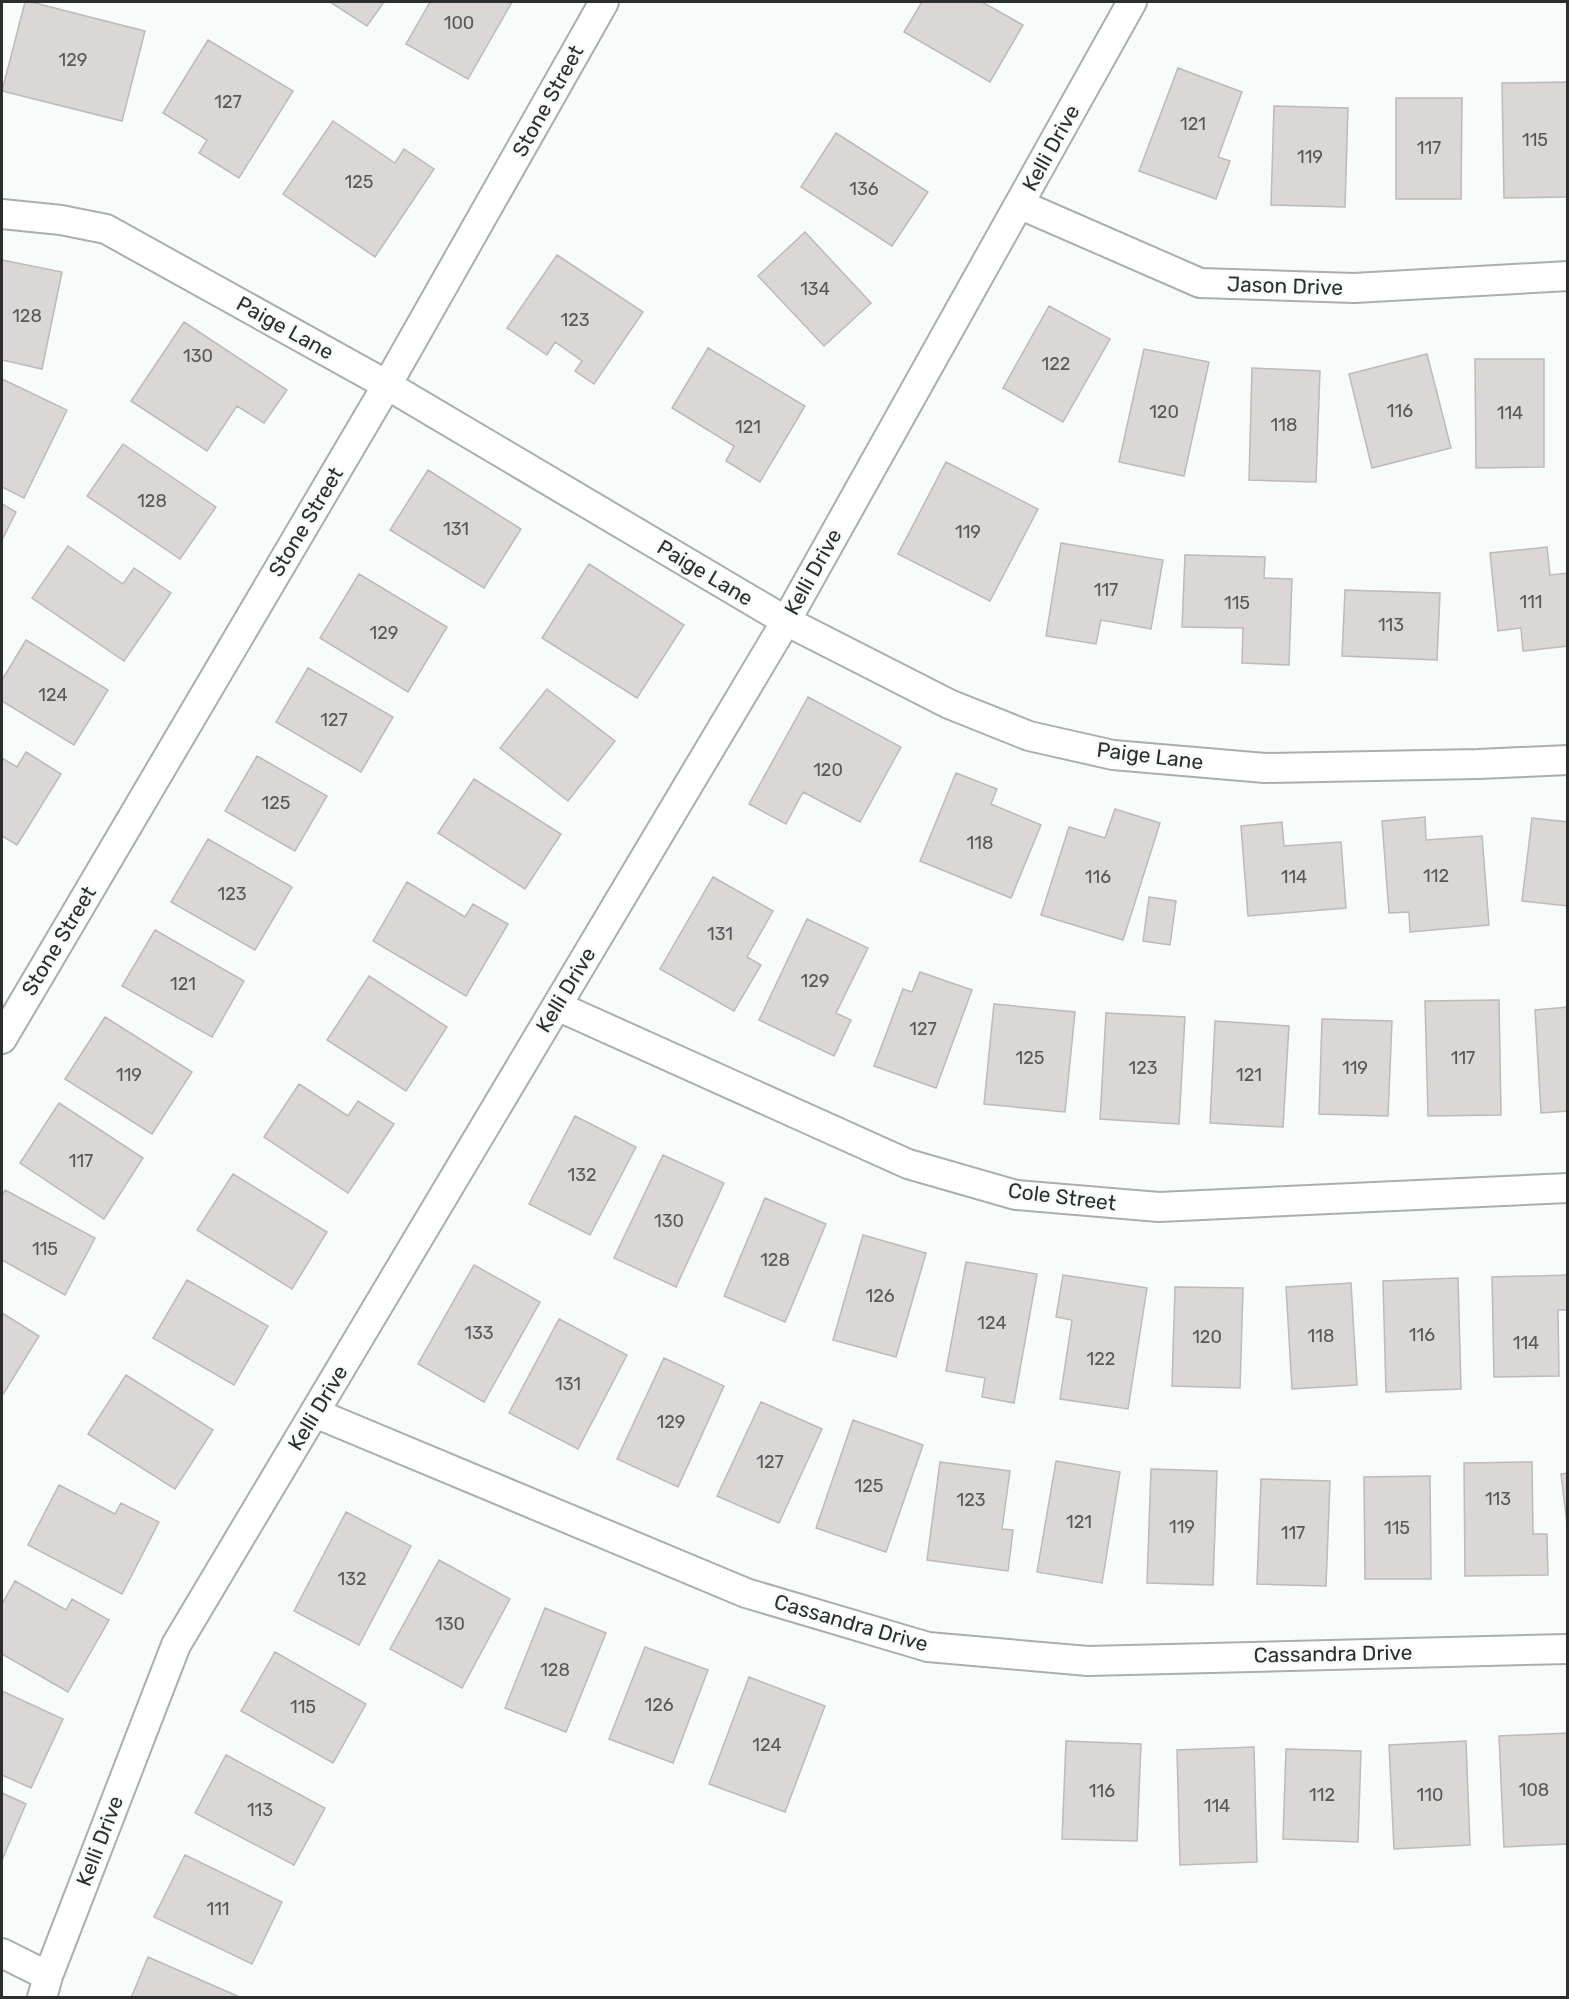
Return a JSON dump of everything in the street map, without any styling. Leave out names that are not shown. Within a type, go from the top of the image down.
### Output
[{"type":"street","name":"Stone Street","points":[[2,1039],[387,385],[604,2]]},
{"type":"street","name":"Kelli Drive","points":[[45,1987],[176,1646],[786,621],[1132,2]]},
{"type":"street","name":"Jason Drive","points":[[1019,204],[1200,283],[1354,288],[1568,276]]},
{"type":"street","name":"Paige Lane","points":[[2,214],[61,220],[106,229],[387,385],[786,621],[949,704],[1029,736],[1113,755],[1265,768],[1568,760]]},
{"type":"street","name":"Cole Street","points":[[557,1006],[908,1164],[1016,1195],[1159,1207],[1568,1188]]},
{"type":"street","name":"Cassandra Drive","points":[[315,1413],[746,1593],[928,1647],[1088,1660],[1568,1648]]},
{"type":"street","points":[[2,1953],[45,1987]]},
{"type":"building","points":[[25,2],[145,31],[122,121],[2,91]]},
{"type":"building","points":[[330,2],[384,2],[367,26]]},
{"type":"building","points":[[430,2],[512,2],[468,79],[406,44]]},
{"type":"building","points":[[922,2],[982,2],[1023,25],[990,82],[904,32]]},
{"type":"building","points":[[208,40],[293,91],[239,178],[199,153],[207,140],[163,113]]},
{"type":"building","points":[[1178,68],[1242,92],[1218,157],[1230,161],[1216,199],[1139,171]]},
{"type":"building","points":[[1568,82],[1568,197],[1504,198],[1502,83]]},
{"type":"building","points":[[1396,98],[1462,98],[1461,199],[1396,199]]},
{"type":"building","points":[[1274,106],[1348,108],[1345,207],[1271,205]]},
{"type":"building","points":[[333,121],[395,163],[404,149],[434,169],[375,257],[283,194]]},
{"type":"building","points":[[836,133],[928,192],[892,246],[801,187]]},
{"type":"building","points":[[805,232],[871,303],[824,346],[758,276]]},
{"type":"building","points":[[557,255],[643,312],[594,384],[575,371],[582,361],[555,342],[547,355],[507,328]]},
{"type":"building","points":[[2,260],[62,272],[42,369],[2,360]]},
{"type":"building","points":[[1049,306],[1110,339],[1063,422],[1003,388]]},
{"type":"building","points":[[184,322],[287,390],[264,423],[237,406],[207,451],[131,401]]},
{"type":"building","points":[[708,348],[805,406],[760,482],[726,461],[734,446],[672,408]]},
{"type":"building","points":[[1144,349],[1209,362],[1184,476],[1119,462]]},
{"type":"building","points":[[1427,354],[1451,448],[1372,468],[1349,374]]},
{"type":"building","points":[[1475,359],[1544,359],[1544,467],[1476,468]]},
{"type":"building","points":[[1252,368],[1320,371],[1316,482],[1249,480]]},
{"type":"building","points":[[2,379],[67,410],[24,498],[2,487]]},
{"type":"building","points":[[123,444],[216,507],[180,559],[87,496]]},
{"type":"building","points":[[946,462],[1038,509],[990,601],[898,554]]},
{"type":"building","points":[[428,470],[521,529],[484,588],[390,530]]},
{"type":"building","points":[[2,504],[16,512],[2,540]]},
{"type":"building","points":[[1061,543],[1163,560],[1151,629],[1101,620],[1096,644],[1046,636]]},
{"type":"building","points":[[68,546],[123,584],[134,568],[171,593],[124,661],[32,598]]},
{"type":"building","points":[[1547,547],[1550,575],[1568,573],[1568,646],[1523,651],[1521,628],[1498,631],[1490,553]]},
{"type":"building","points":[[1185,555],[1265,557],[1264,578],[1292,579],[1289,665],[1242,663],[1243,628],[1182,627]]},
{"type":"building","points":[[589,564],[684,625],[637,698],[542,638]]},
{"type":"building","points":[[359,574],[447,627],[408,692],[320,638]]},
{"type":"building","points":[[1345,590],[1440,593],[1437,660],[1342,656]]},
{"type":"building","points":[[26,640],[108,690],[74,745],[2,701],[2,680]]},
{"type":"building","points":[[308,668],[393,717],[361,772],[276,722]]},
{"type":"building","points":[[547,689],[615,741],[568,801],[500,748]]},
{"type":"building","points":[[808,697],[901,747],[860,822],[803,792],[786,824],[749,804]]},
{"type":"building","points":[[26,752],[61,774],[17,845],[2,836],[2,758],[17,767]]},
{"type":"building","points":[[257,756],[327,796],[295,851],[225,811]]},
{"type":"building","points":[[956,773],[997,789],[991,804],[1041,825],[1011,898],[920,861]]},
{"type":"building","points":[[474,779],[561,834],[525,889],[438,833]]},
{"type":"building","points":[[1115,809],[1160,823],[1123,940],[1041,915],[1069,827],[1105,838]]},
{"type":"building","points":[[1425,817],[1426,840],[1482,836],[1489,925],[1410,932],[1409,912],[1389,913],[1382,821]]},
{"type":"building","points":[[1532,818],[1568,822],[1568,906],[1522,901]]},
{"type":"building","points":[[1282,822],[1284,846],[1341,842],[1346,908],[1248,916],[1241,826]]},
{"type":"building","points":[[208,839],[292,887],[255,950],[171,902]]},
{"type":"building","points":[[713,877],[773,911],[747,957],[761,965],[734,1011],[660,969]]},
{"type":"building","points":[[407,882],[465,917],[473,904],[508,924],[466,996],[373,941]]},
{"type":"building","points":[[1149,897],[1176,901],[1170,945],[1143,941]]},
{"type":"building","points":[[807,919],[868,948],[836,1013],[851,1020],[834,1056],[759,1020]]},
{"type":"building","points":[[155,930],[244,981],[212,1037],[122,986]]},
{"type":"building","points":[[920,972],[972,990],[936,1088],[874,1066],[903,989],[912,992]]},
{"type":"building","points":[[369,976],[447,1027],[406,1091],[327,1040]]},
{"type":"building","points":[[1499,1000],[1501,1115],[1428,1116],[1425,1001]]},
{"type":"building","points":[[994,1004],[1075,1012],[1065,1112],[984,1104]]},
{"type":"building","points":[[1568,1007],[1568,1111],[1541,1113],[1535,1010]]},
{"type":"building","points":[[1106,1013],[1185,1017],[1179,1124],[1100,1119]]},
{"type":"building","points":[[105,1017],[192,1072],[152,1134],[65,1079]]},
{"type":"building","points":[[1322,1019],[1392,1021],[1388,1116],[1319,1114]]},
{"type":"building","points":[[1215,1021],[1289,1026],[1283,1127],[1210,1123]]},
{"type":"building","points":[[299,1084],[348,1116],[358,1101],[394,1124],[348,1193],[264,1137]]},
{"type":"building","points":[[59,1103],[143,1158],[104,1219],[20,1163]]},
{"type":"building","points":[[575,1116],[636,1147],[590,1235],[529,1204]]},
{"type":"building","points":[[663,1155],[724,1183],[676,1287],[614,1258]]},
{"type":"building","points":[[233,1174],[327,1232],[292,1289],[197,1230]]},
{"type":"building","points":[[5,1190],[95,1238],[65,1295],[2,1260],[2,1196]]},
{"type":"building","points":[[765,1198],[826,1224],[785,1322],[724,1296]]},
{"type":"building","points":[[863,1235],[926,1253],[896,1357],[833,1340]]},
{"type":"building","points":[[966,1262],[1037,1274],[1014,1403],[982,1397],[985,1378],[946,1371]]},
{"type":"building","points":[[474,1265],[540,1302],[484,1402],[418,1364]]},
{"type":"building","points":[[1063,1275],[1147,1288],[1128,1409],[1060,1399],[1072,1320],[1056,1317]]},
{"type":"building","points":[[1568,1275],[1568,1310],[1558,1310],[1559,1376],[1494,1377],[1492,1277]]},
{"type":"building","points":[[1458,1278],[1461,1389],[1386,1392],[1383,1281]]},
{"type":"building","points":[[187,1280],[268,1326],[234,1385],[153,1338]]},
{"type":"building","points":[[1351,1283],[1357,1385],[1292,1389],[1286,1287]]},
{"type":"building","points":[[1175,1287],[1243,1288],[1240,1388],[1172,1386]]},
{"type":"building","points":[[2,1313],[39,1336],[2,1396]]},
{"type":"building","points":[[559,1319],[627,1355],[578,1449],[509,1413]]},
{"type":"building","points":[[664,1358],[724,1386],[678,1487],[617,1459]]},
{"type":"building","points":[[126,1375],[213,1430],[175,1489],[88,1434]]},
{"type":"building","points":[[761,1402],[822,1429],[779,1523],[717,1496]]},
{"type":"building","points":[[853,1420],[923,1445],[886,1552],[816,1528]]},
{"type":"building","points":[[1056,1461],[1120,1472],[1102,1583],[1037,1572]]},
{"type":"building","points":[[940,1462],[1010,1471],[1002,1529],[1013,1530],[1008,1571],[927,1560]]},
{"type":"building","points":[[1532,1462],[1533,1534],[1547,1534],[1548,1575],[1465,1576],[1464,1463]]},
{"type":"building","points":[[1151,1469],[1217,1471],[1213,1585],[1147,1583]]},
{"type":"building","points":[[1568,1473],[1568,1532],[1561,1474]]},
{"type":"building","points":[[1430,1476],[1431,1579],[1365,1579],[1364,1477]]},
{"type":"building","points":[[1261,1479],[1330,1481],[1326,1586],[1257,1584]]},
{"type":"building","points":[[59,1485],[115,1514],[121,1503],[159,1522],[122,1594],[28,1545]]},
{"type":"building","points":[[346,1512],[411,1546],[359,1645],[294,1611]]},
{"type":"building","points":[[439,1560],[510,1599],[462,1688],[390,1649]]},
{"type":"building","points":[[15,1581],[66,1610],[72,1599],[109,1620],[68,1692],[2,1654],[2,1604]]},
{"type":"building","points":[[545,1608],[606,1633],[566,1732],[505,1708]]},
{"type":"building","points":[[645,1647],[708,1670],[673,1763],[609,1739]]},
{"type":"building","points":[[275,1652],[366,1704],[333,1763],[241,1711]]},
{"type":"building","points":[[749,1677],[825,1706],[785,1812],[709,1784]]},
{"type":"building","points":[[2,1691],[63,1719],[31,1788],[2,1775]]},
{"type":"building","points":[[1568,1733],[1568,1844],[1504,1847],[1499,1736]]},
{"type":"building","points":[[1066,1741],[1141,1744],[1137,1841],[1062,1839]]},
{"type":"building","points":[[1466,1741],[1470,1845],[1394,1849],[1389,1745]]},
{"type":"building","points":[[1254,1747],[1257,1862],[1180,1865],[1177,1750]]},
{"type":"building","points":[[1286,1749],[1361,1751],[1358,1842],[1283,1839]]},
{"type":"building","points":[[226,1755],[325,1808],[294,1865],[195,1813]]},
{"type":"building","points":[[2,1793],[26,1804],[2,1860]]},
{"type":"building","points":[[185,1855],[282,1902],[252,1964],[154,1917]]},
{"type":"building","points":[[148,1957],[242,1998],[131,1998]]}]
